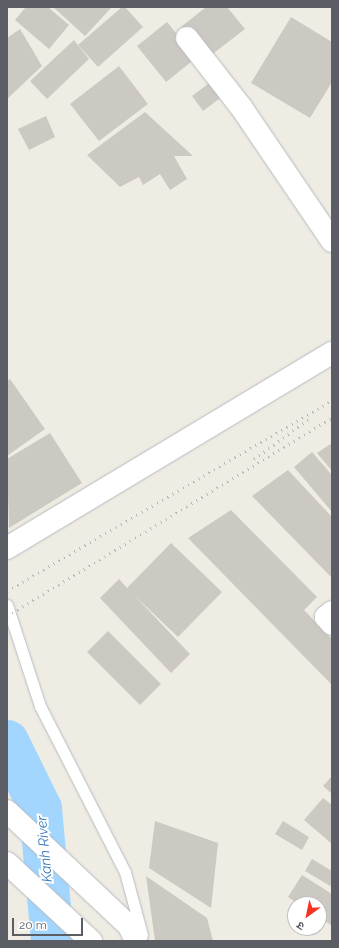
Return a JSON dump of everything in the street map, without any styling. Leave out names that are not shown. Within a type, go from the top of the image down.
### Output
[{"type":"street","points":[[187,38],[241,108],[332,241]]},
{"type":"street","points":[[7,548],[332,352]]},
{"type":"street","points":[[332,612],[326,617],[332,624]]},
{"type":"street","points":[[7,811],[113,913],[129,926],[136,941]]},
{"type":"street","points":[[7,863],[91,941]]},
{"type":"lane","points":[[7,606],[40,706],[125,872],[144,941]]},
{"type":"building","points":[[26,7],[48,7],[69,25],[49,49],[15,20]]},
{"type":"building","points":[[53,7],[112,7],[85,36]]},
{"type":"building","points":[[122,7],[125,7],[143,27],[98,67],[78,45]]},
{"type":"building","points":[[206,7],[227,7],[245,29],[206,59],[181,27]]},
{"type":"building","points":[[291,17],[332,42],[332,82],[310,118],[251,83]]},
{"type":"building","points":[[167,22],[196,58],[166,82],[137,46]]},
{"type":"building","points":[[20,29],[42,66],[7,99],[7,38]]},
{"type":"building","points":[[74,40],[89,59],[47,99],[30,81]]},
{"type":"building","points":[[119,66],[148,104],[99,141],[70,104]]},
{"type":"building","points":[[216,78],[227,93],[203,111],[192,96]]},
{"type":"building","points":[[145,112],[193,156],[174,156],[187,179],[170,190],[160,174],[143,185],[139,177],[120,187],[87,155]]},
{"type":"building","points":[[46,116],[55,137],[29,150],[18,129]]},
{"type":"building","points":[[10,379],[45,429],[7,456],[7,381]]},
{"type":"building","points":[[50,433],[82,483],[9,528],[7,459]]},
{"type":"building","points":[[332,443],[332,471],[317,453]]},
{"type":"building","points":[[312,452],[332,475],[332,512],[294,467]]},
{"type":"building","points":[[288,470],[332,517],[332,578],[252,496]]},
{"type":"building","points":[[231,510],[317,597],[304,610],[332,639],[332,685],[188,538]]},
{"type":"building","points":[[171,543],[222,592],[178,637],[135,596],[190,654],[171,673],[100,598],[119,579],[127,588]]},
{"type":"building","points":[[108,631],[161,684],[140,705],[87,652]]},
{"type":"building","points":[[332,776],[332,794],[323,786]]},
{"type":"building","points":[[323,798],[332,805],[332,844],[304,820]]},
{"type":"building","points":[[155,821],[218,843],[211,908],[149,868]]},
{"type":"building","points":[[283,821],[309,837],[302,850],[275,834]]},
{"type":"building","points":[[312,859],[332,871],[332,887],[305,871]]},
{"type":"building","points":[[302,875],[332,894],[332,926],[327,923],[327,896],[289,896]]},
{"type":"building","points":[[146,876],[207,918],[213,941],[155,941]]},
{"type":"waterway","name":"Kanh River","points":[[7,741],[40,808],[52,941]]},
{"type":"railway","points":[[7,591],[332,400]]},
{"type":"railway","points":[[7,616],[332,418]]},
{"type":"railway","points":[[254,459],[309,419]]}]
